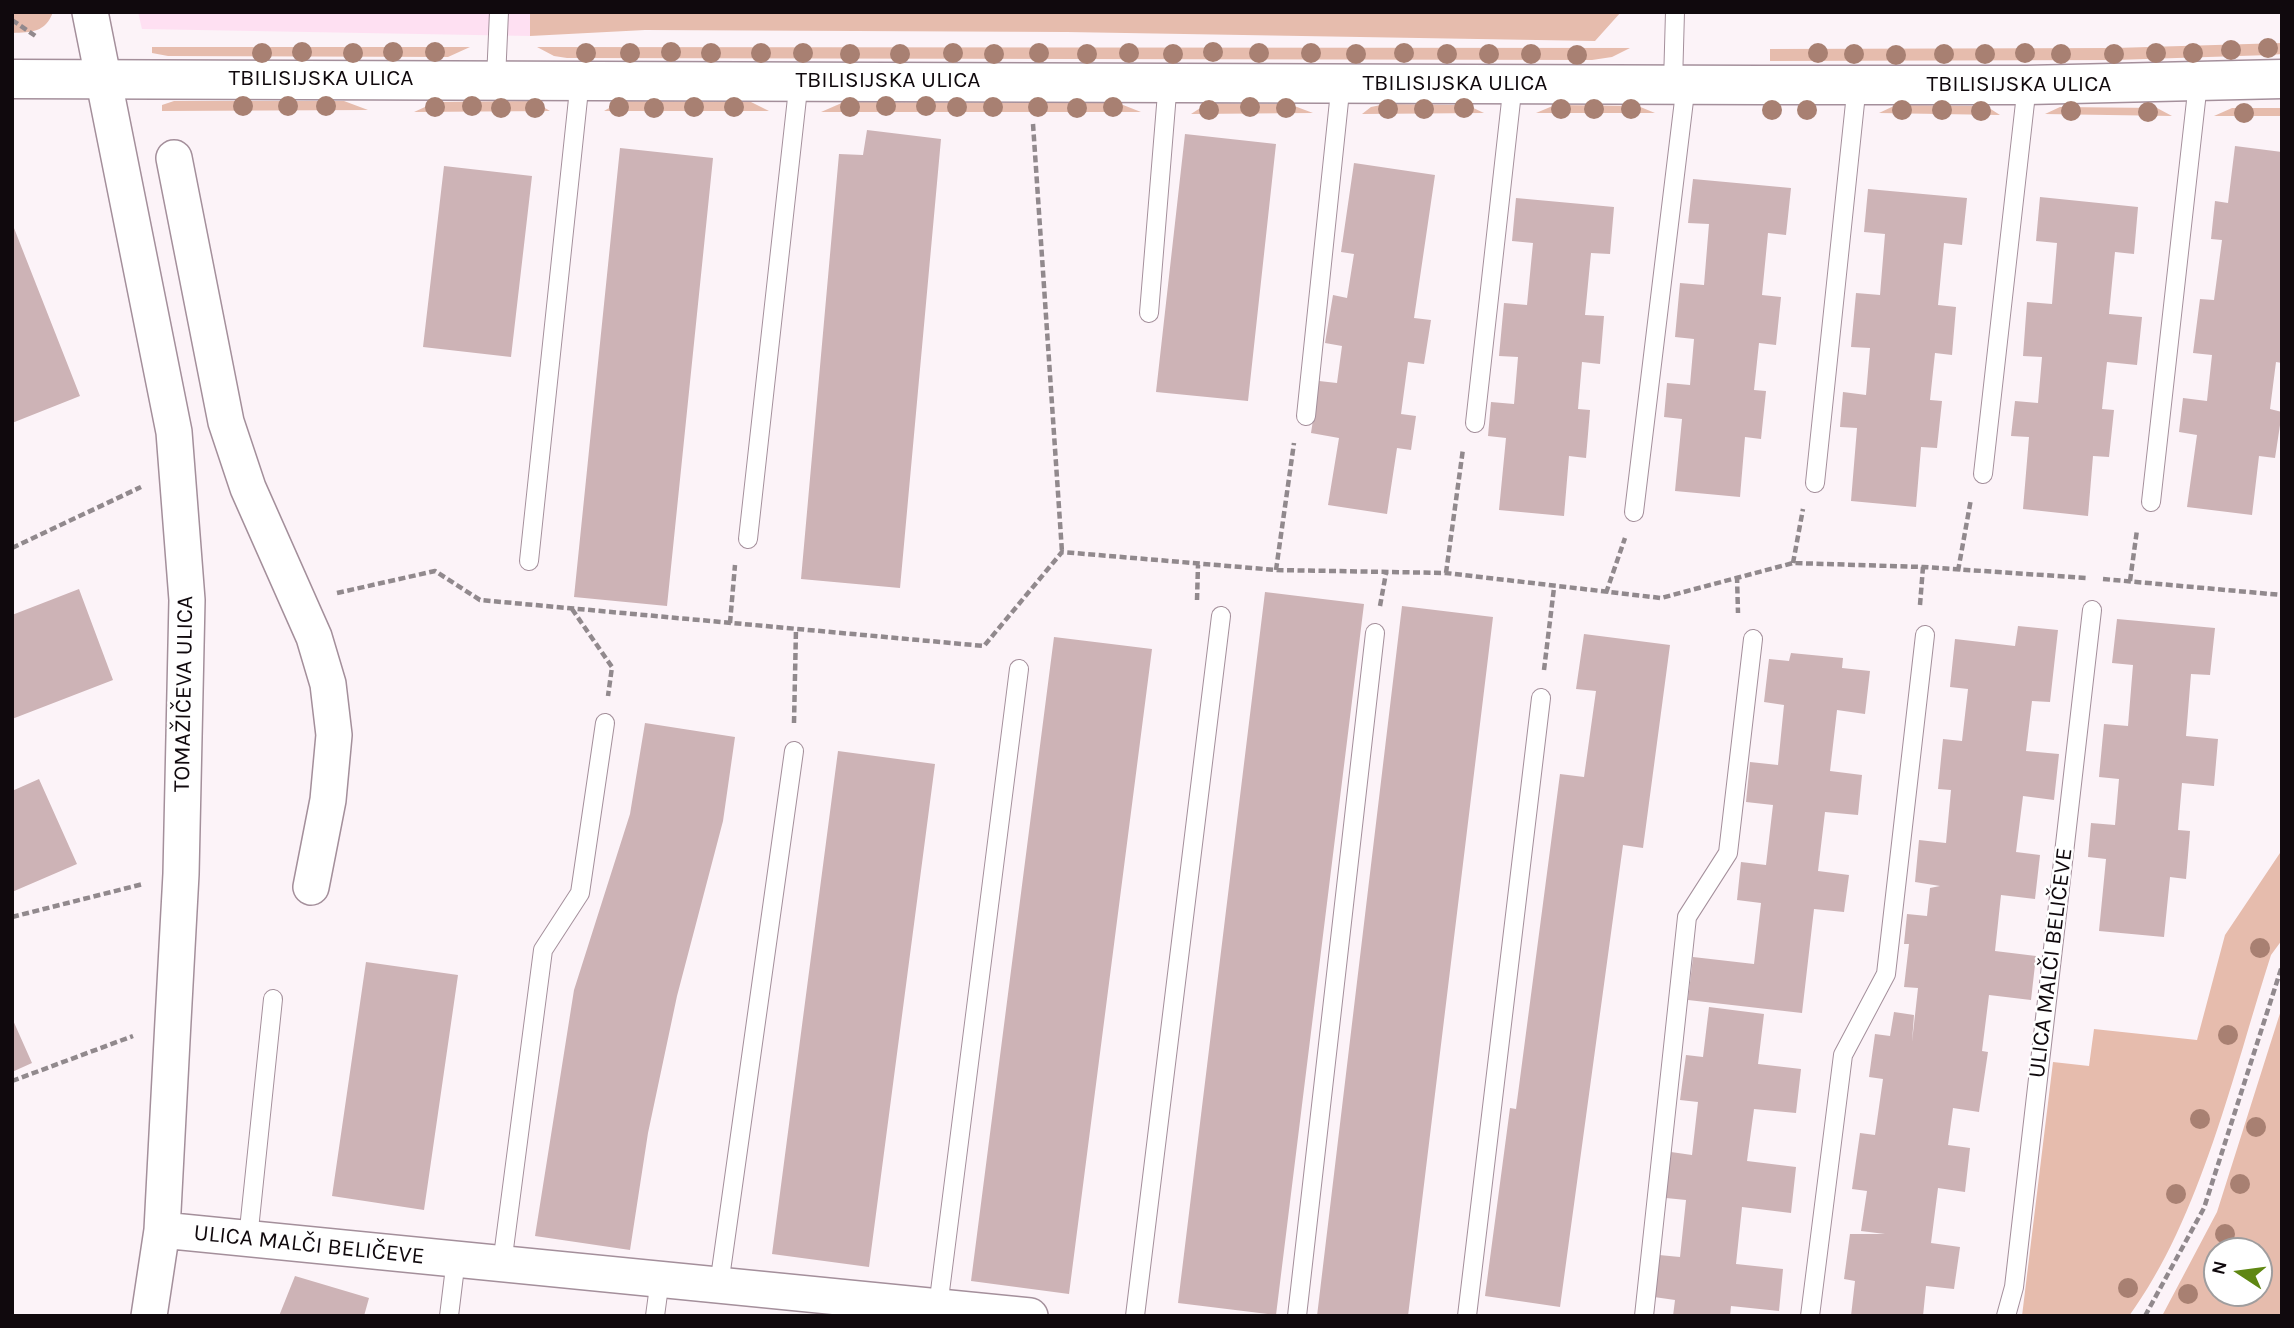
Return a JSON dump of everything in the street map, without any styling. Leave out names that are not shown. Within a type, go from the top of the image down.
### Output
[{"type":"street","points":[[90,12],[103,78]]},
{"type":"street","name":"TOMAŽIČEVA ULICA","points":[[103,78],[174,432],[187,600],[181,874],[162,1230],[149,1316]]},
{"type":"street","name":"TBILISIJSKA ULICA","points":[[12,79],[2027,85],[2282,79]]},
{"type":"street","points":[[174,158],[226,422],[248,488],[314,637],[328,684],[334,735],[328,800],[311,887]]},
{"type":"street","points":[[174,432],[226,422]]},
{"type":"street","name":"ULICA MALČI BELIČEVE","points":[[162,1230],[719,1285],[886,1309],[938,1307],[1030,1316]]},
{"type":"lane","points":[[496,79],[499,12]]},
{"type":"lane","points":[[1634,512],[1680,84],[1675,12]]},
{"type":"lane","points":[[529,561],[580,80]]},
{"type":"lane","points":[[748,539],[799,80]]},
{"type":"lane","points":[[1149,313],[1168,81]]},
{"type":"lane","points":[[1306,416],[1341,82]]},
{"type":"lane","points":[[1475,422],[1513,83]]},
{"type":"lane","points":[[2151,502],[2198,83]]},
{"type":"lane","points":[[1815,483],[1857,84]]},
{"type":"lane","points":[[1983,474],[2027,85]]},
{"type":"lane","name":"ULICA MALČI BELIČEVE","points":[[2006,1316],[2014,1287],[2092,610]]},
{"type":"lane","points":[[1135,1316],[1221,616]]},
{"type":"lane","points":[[1297,1316],[1375,634]]},
{"type":"lane","points":[[1810,1316],[1843,1055],[1885,974],[1925,635]]},
{"type":"lane","points":[[1644,1316],[1686,917],[1728,853],[1753,639]]},
{"type":"lane","points":[[938,1307],[1019,669]]},
{"type":"lane","points":[[1467,1316],[1541,698]]},
{"type":"lane","points":[[502,1264],[542,950],[580,893],[605,723]]},
{"type":"lane","points":[[719,1285],[794,751]]},
{"type":"lane","points":[[248,1239],[274,999]]},
{"type":"lane","name":"ULICA MALČI BELIČEVE","points":[[449,1316],[456,1259]]},
{"type":"lane","points":[[655,1316],[660,1279]]},
{"type":"path","points":[[12,20],[39,39]]},
{"type":"path","points":[[298,602],[435,571],[480,600],[984,646],[1062,552],[1033,119]]},
{"type":"path","points":[[1276,570],[1296,430],[1306,416]]},
{"type":"path","points":[[1446,573],[1465,437],[1475,422]]},
{"type":"path","points":[[12,548],[178,471]]},
{"type":"path","points":[[1958,571],[1974,484],[1983,474]]},
{"type":"path","points":[[1793,563],[1804,500],[1815,483]]},
{"type":"path","points":[[2130,581],[2139,515],[2151,502]]},
{"type":"path","points":[[1606,593],[1634,512]]},
{"type":"path","points":[[730,623],[736,559],[748,539]]},
{"type":"path","points":[[1062,552],[1276,570],[1446,573],[1554,588],[1661,598],[1793,563],[1923,567],[2130,581],[2282,595]]},
{"type":"path","points":[[1923,567],[1919,615],[1925,635]]},
{"type":"path","points":[[1737,576],[1739,620],[1753,639]]},
{"type":"path","points":[[1541,698],[1554,588]]},
{"type":"path","points":[[572,609],[612,667],[605,723]]},
{"type":"path","points":[[794,751],[796,629]]},
{"type":"path","points":[[12,917],[181,874]]},
{"type":"path","points":[[2145,1316],[2204,1208],[2282,966]]},
{"type":"path","points":[[12,1081],[173,1021]]},
{"type":"shaded area","points":[[12,12],[53,12],[42,28],[12,33]]},
{"type":"shaded area","points":[[138,12],[530,12],[530,36],[142,29]]},
{"type":"shaded area","points":[[530,12],[1621,12],[1595,41],[1067,32],[645,30],[530,36]]},
{"type":"shaded area","points":[[2282,43],[2282,54],[2270,55],[2115,60],[1770,61],[1770,49],[2115,48]]},
{"type":"shaded area","points":[[152,47],[470,47],[448,57],[168,56],[152,53]]},
{"type":"shaded area","points":[[537,47],[1630,48],[1612,57],[1592,60],[567,58],[554,56]]},
{"type":"shaded area","points":[[174,101],[344,101],[368,110],[162,111],[162,105]]},
{"type":"shaded area","points":[[533,101],[550,111],[414,112],[436,102]]},
{"type":"shaded area","points":[[621,101],[751,102],[769,111],[604,111]]},
{"type":"shaded area","points":[[844,102],[1118,103],[1141,112],[821,112]]},
{"type":"shaded area","points":[[1208,103],[1289,104],[1313,113],[1191,114]]},
{"type":"shaded area","points":[[1386,104],[1467,105],[1484,113],[1362,114],[1371,107]]},
{"type":"shaded area","points":[[1555,105],[1638,106],[1655,113],[1536,113]]},
{"type":"shaded area","points":[[1896,105],[1986,106],[2000,115],[1879,113]]},
{"type":"shaded area","points":[[2060,107],[2157,108],[2172,116],[2045,114]]},
{"type":"shaded area","points":[[2232,108],[2282,108],[2282,116],[2214,116]]},
{"type":"shaded area","points":[[2282,850],[2282,940],[2271,955],[2229,1094],[2196,1189],[2154,1277],[2129,1316],[2022,1316],[2053,1062],[2089,1066],[2094,1029],[2197,1040],[2225,935]]},
{"type":"shaded area","points":[[2282,1007],[2282,1316],[2162,1316],[2203,1238],[2203,1307],[2273,1307],[2273,1237],[2204,1237],[2217,1212]]},
{"type":"building","points":[[867,130],[941,139],[900,588],[801,579],[839,154],[863,155]]},
{"type":"building","points":[[1185,134],[1276,144],[1248,401],[1156,392]]},
{"type":"building","points":[[2235,146],[2282,152],[2282,363],[2276,362],[2270,409],[2282,412],[2275,458],[2259,456],[2252,515],[2187,507],[2197,435],[2179,432],[2183,398],[2207,401],[2212,355],[2193,353],[2200,299],[2214,300],[2222,240],[2211,239],[2215,201],[2228,203]]},
{"type":"building","points":[[620,148],[713,158],[667,606],[574,597]]},
{"type":"building","points":[[1354,163],[1435,175],[1414,318],[1431,320],[1424,364],[1408,362],[1401,414],[1416,416],[1411,450],[1397,448],[1387,514],[1328,505],[1339,438],[1311,433],[1319,381],[1337,383],[1342,346],[1325,343],[1333,295],[1347,298],[1354,254],[1341,252]]},
{"type":"building","points":[[444,166],[532,176],[511,357],[423,347]]},
{"type":"building","points":[[1693,179],[1791,188],[1786,235],[1768,233],[1762,295],[1781,297],[1776,345],[1759,343],[1754,390],[1766,391],[1761,439],[1745,437],[1740,497],[1675,491],[1682,419],[1664,417],[1667,383],[1690,385],[1694,339],[1675,337],[1680,283],[1704,285],[1709,224],[1688,223]]},
{"type":"building","points":[[1868,189],[1967,198],[1962,245],[1944,243],[1938,305],[1956,307],[1952,355],[1935,353],[1930,400],[1942,401],[1937,448],[1921,447],[1916,507],[1851,501],[1857,428],[1840,427],[1843,392],[1866,395],[1870,348],[1851,347],[1856,293],[1880,295],[1885,234],[1864,232]]},
{"type":"building","points":[[2040,197],[2138,207],[2134,254],[2115,252],[2109,314],[2142,317],[2137,365],[2107,362],[2102,409],[2114,410],[2109,457],[2093,456],[2088,516],[2023,509],[2029,437],[2011,436],[2015,401],[2038,403],[2042,357],[2023,356],[2027,302],[2052,304],[2057,243],[2036,241]]},
{"type":"building","points":[[1516,198],[1614,207],[1610,254],[1591,253],[1585,315],[1604,316],[1600,364],[1582,362],[1578,409],[1590,410],[1586,458],[1569,456],[1564,516],[1499,510],[1506,438],[1488,436],[1491,402],[1514,404],[1518,357],[1499,356],[1504,303],[1527,305],[1533,243],[1512,241]]},
{"type":"building","points":[[12,223],[80,396],[12,423]]},
{"type":"building","points":[[79,589],[113,680],[12,719],[12,615]]},
{"type":"building","points":[[1265,592],[1364,604],[1276,1315],[1178,1303]]},
{"type":"building","points":[[1402,606],[1493,617],[1408,1316],[1317,1316]]},
{"type":"building","points":[[2117,619],[2215,628],[2210,675],[2191,674],[2186,736],[2218,739],[2214,786],[2182,783],[2178,830],[2190,831],[2186,879],[2170,877],[2164,937],[2099,931],[2106,859],[2088,857],[2091,823],[2115,825],[2119,779],[2099,777],[2104,724],[2128,726],[2133,665],[2112,663]]},
{"type":"building","points":[[2018,626],[2058,630],[2050,702],[2032,701],[2026,751],[2059,754],[2054,800],[2023,796],[2016,852],[2040,855],[2035,899],[2001,895],[1995,951],[2036,956],[2031,1000],[1989,995],[1982,1051],[1988,1052],[1979,1112],[1953,1108],[1948,1145],[1970,1148],[1965,1192],[1938,1188],[1931,1243],[1960,1247],[1954,1289],[1926,1286],[1923,1316],[1851,1316],[1855,1281],[1844,1279],[1850,1234],[1885,1234],[1861,1231],[1867,1191],[1852,1189],[1860,1133],[1875,1135],[1883,1079],[1869,1077],[1875,1034],[1890,1036],[1894,1012],[1914,1015],[1912,1042],[1918,988],[1904,987],[1909,944],[1904,944],[1907,914],[1927,916],[1930,888],[1940,886],[1915,882],[1919,840],[1946,843],[1951,790],[1938,789],[1943,739],[1962,741],[1968,689],[1950,687],[1955,639],[2015,646]]},
{"type":"building","points":[[1584,634],[1670,645],[1643,848],[1623,845],[1560,1307],[1485,1296],[1510,1108],[1516,1109],[1560,774],[1584,777],[1596,691],[1576,689]]},
{"type":"building","points":[[1054,637],[1152,649],[1069,1294],[971,1281]]},
{"type":"building","points":[[1791,653],[1843,658],[1842,668],[1870,671],[1865,714],[1837,710],[1830,771],[1862,775],[1858,815],[1825,812],[1818,871],[1849,875],[1844,912],[1814,909],[1802,1013],[1688,1000],[1693,957],[1754,964],[1761,903],[1737,900],[1741,862],[1766,865],[1773,805],[1746,802],[1750,762],[1778,765],[1784,705],[1764,702],[1769,659],[1789,661]]},
{"type":"building","points":[[645,723],[735,737],[723,821],[677,996],[648,1133],[630,1250],[535,1236],[574,990],[630,814]]},
{"type":"building","points":[[838,751],[935,764],[869,1267],[772,1254]]},
{"type":"building","points":[[39,779],[77,864],[12,892],[12,791]]},
{"type":"building","points":[[366,962],[458,975],[424,1210],[332,1196]]},
{"type":"building","points":[[1709,1007],[1764,1014],[1758,1064],[1801,1069],[1796,1113],[1754,1109],[1747,1161],[1796,1167],[1791,1213],[1742,1207],[1736,1264],[1783,1269],[1779,1311],[1731,1306],[1730,1316],[1673,1316],[1675,1300],[1654,1297],[1659,1255],[1680,1257],[1686,1200],[1666,1198],[1671,1152],[1692,1155],[1698,1102],[1680,1100],[1686,1055],[1703,1057]]},
{"type":"building","points":[[12,1018],[32,1063],[12,1072]]},
{"type":"building","points":[[295,1276],[369,1298],[364,1316],[279,1316]]}]
